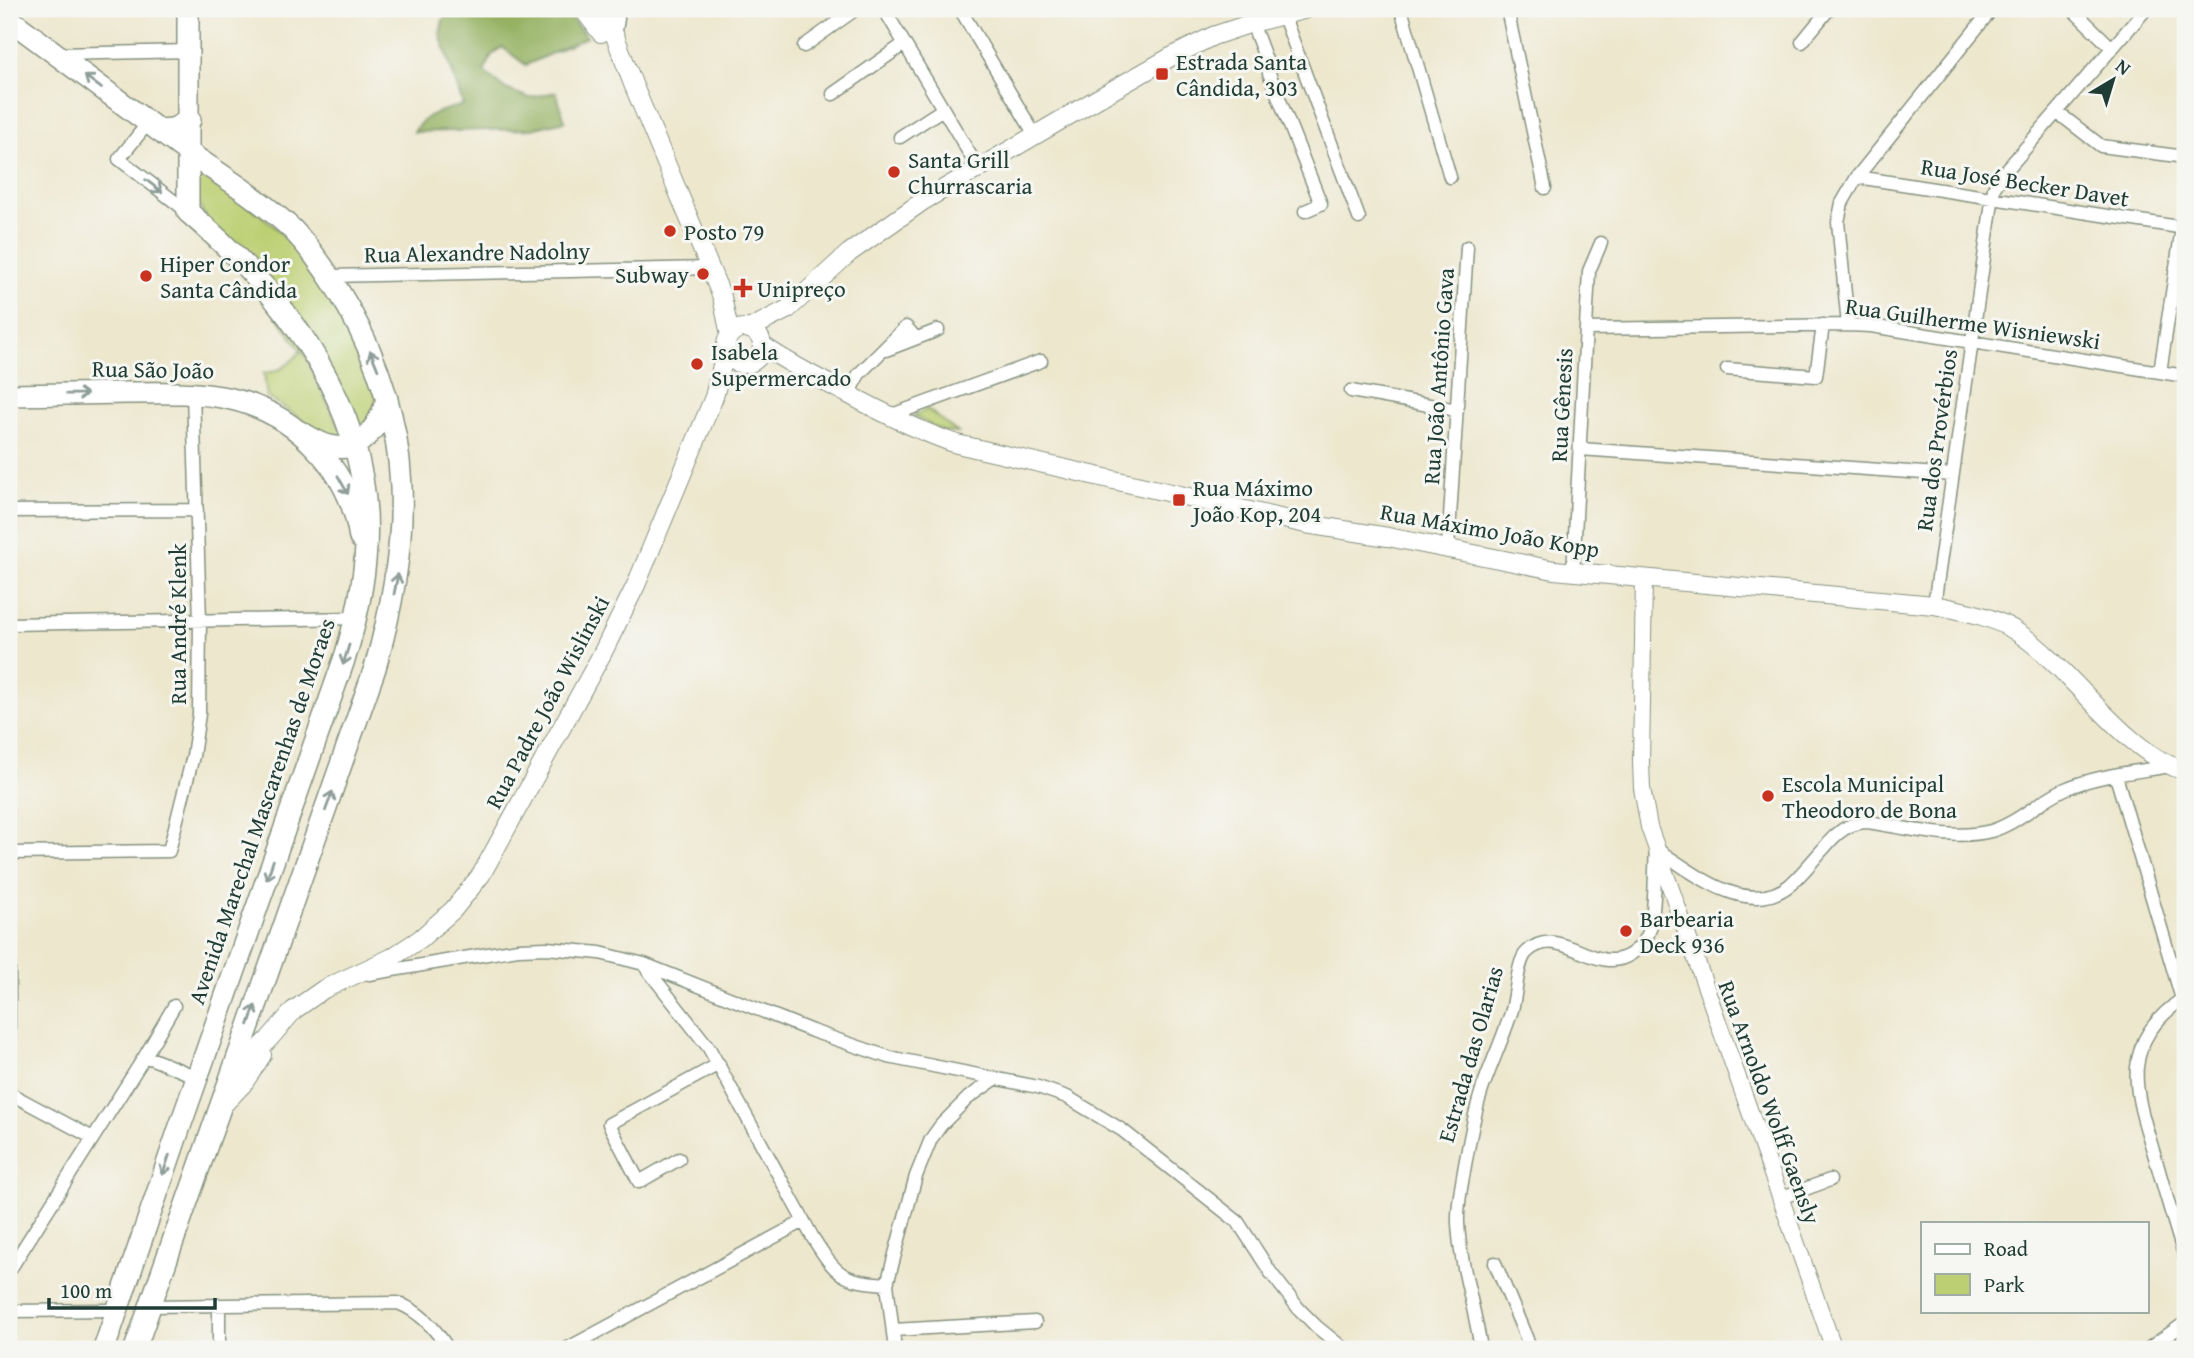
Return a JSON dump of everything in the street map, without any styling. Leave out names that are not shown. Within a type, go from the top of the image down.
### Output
[{"type":"main road","points":[[188,9],[188,212]]},
{"type":"main road","name":"Rua Padre João Wislinski","points":[[583,9],[633,84]]},
{"type":"main road","name":"Rua Padre João Wislinski","points":[[269,1039],[308,998],[391,958],[437,926],[481,875],[620,619],[737,336],[615,36],[598,9]]},
{"type":"main road","points":[[737,336],[788,309],[864,241],[923,201],[1035,135],[1213,36],[1307,9]]},
{"type":"main road","points":[[9,19],[275,214],[292,230],[329,276],[366,342],[387,399],[398,451],[403,515],[399,564],[391,609],[368,691],[135,1349]]},
{"type":"main road","points":[[153,126],[173,129],[190,120]]},
{"type":"main road","points":[[190,120],[203,150],[219,173]]},
{"type":"main road","name":"Avenida Marechal Mascarenhas de Moraes","points":[[104,1349],[345,657],[356,618],[364,569],[366,506],[356,443],[344,411],[324,373],[282,308],[234,251],[188,212]]},
{"type":"main road","name":"Rua Padre João Wislinski","points":[[714,397],[734,372],[755,356],[788,309]]},
{"type":"main road","points":[[737,336],[758,335],[755,356]]},
{"type":"main road","name":"Rua Máximo João Kopp","points":[[737,336],[732,360],[736,363],[755,356],[812,375],[935,437],[1306,524],[1573,573],[1934,605],[1979,615],[2018,632],[2139,745],[2178,769]]},
{"type":"main road","name":"Rua São João","points":[[9,395],[193,393],[254,404],[300,432],[324,456],[349,496],[358,526],[364,569]]},
{"type":"main road","points":[[300,432],[330,446],[341,447],[356,443],[375,428],[382,417],[387,399]]},
{"type":"main road","points":[[244,943],[266,956],[267,972]]},
{"type":"main road","points":[[178,1132],[269,1039]]},
{"type":"main road","points":[[218,1110],[252,1073],[269,1039]]},
{"type":"main road","points":[[117,1310],[153,1299]]},
{"type":"street","points":[[614,9],[618,19],[615,36]]},
{"type":"street","points":[[804,46],[856,9]]},
{"type":"street","points":[[884,9],[978,168]]},
{"type":"street","points":[[960,9],[1035,135]]},
{"type":"street","points":[[1401,9],[1450,177]]},
{"type":"street","points":[[1507,9],[1545,188]]},
{"type":"street","points":[[1802,42],[1829,9]]},
{"type":"street","points":[[1848,325],[1839,222],[1842,203],[1857,177],[1992,9]]},
{"type":"street","points":[[2072,9],[2112,48]]},
{"type":"street","points":[[1992,198],[2003,174],[2146,9]]},
{"type":"street","points":[[1283,14],[1359,218]]},
{"type":"street","points":[[1252,23],[1321,204],[1305,211]]},
{"type":"street","points":[[834,94],[904,44]]},
{"type":"street","points":[[55,54],[189,51]]},
{"type":"street","points":[[900,136],[943,109]]},
{"type":"street","points":[[2057,112],[2101,146],[2185,157]]},
{"type":"street","name":"Avenida Marechal Mascarenhas de Moraes","points":[[153,126],[120,159],[188,212]]},
{"type":"street","name":"Rua José Becker Davet","points":[[1857,177],[2184,228]]},
{"type":"street","name":"Rua dos Provérbios","points":[[1934,605],[1992,198]]},
{"type":"street","points":[[2160,372],[2184,228]]},
{"type":"street","name":"Rua Gênesis","points":[[1573,573],[1590,264],[1601,243]]},
{"type":"street","name":"Rua João Antônio Gava","points":[[1448,550],[1466,247]]},
{"type":"street","name":"Rua Alexandre Nadolny","points":[[329,276],[710,268]]},
{"type":"street","points":[[1727,369],[1816,376],[1823,325]]},
{"type":"street","name":"Rua Guilherme Wisniewski","points":[[1586,329],[1848,325],[1899,330],[2185,376]]},
{"type":"street","points":[[848,394],[859,374],[906,327],[916,338],[938,330]]},
{"type":"street","points":[[889,416],[1041,361]]},
{"type":"street","points":[[1351,391],[1457,410]]},
{"type":"street","name":"Rua André Klenk","points":[[9,853],[169,851],[197,736],[199,714],[200,621],[193,393]]},
{"type":"street","points":[[1580,449],[1952,475]]},
{"type":"street","points":[[9,511],[197,510]]},
{"type":"street","name":"Rua Arnoldo Wolff Gaensly","points":[[1644,578],[1642,788],[1645,810],[1656,849],[1834,1349]]},
{"type":"street","points":[[9,624],[356,618]]},
{"type":"street","points":[[1656,849],[1727,891],[1742,896],[1766,896],[1779,892],[1790,884],[1840,831],[1858,822],[1953,834],[1975,834],[1992,831],[2009,823],[2066,789],[2083,783],[2116,776],[2178,769]]},
{"type":"street","points":[[2116,776],[2184,998],[2154,1024],[2145,1041],[2137,1066],[2136,1089],[2185,1258]]},
{"type":"street","name":"Estrada das Olarias","points":[[1481,1349],[1459,1238],[1459,1203],[1478,1102],[1514,1007],[1523,956],[1537,944],[1549,942],[1560,943],[1599,960],[1623,959],[1635,951],[1645,940],[1650,928],[1656,849]]},
{"type":"street","points":[[354,976],[528,949],[600,953],[644,964],[852,1045],[919,1064],[1038,1087],[1067,1097],[1104,1117],[1141,1144],[1238,1222],[1271,1273],[1299,1308],[1344,1349]]},
{"type":"street","points":[[9,957],[9,1060]]},
{"type":"street","points":[[644,964],[700,1035],[719,1064],[822,1252],[838,1272],[855,1281],[887,1284]]},
{"type":"street","points":[[9,1271],[174,1006]]},
{"type":"street","points":[[145,1056],[197,1077]]},
{"type":"street","points":[[680,1159],[639,1182],[609,1125],[719,1064]]},
{"type":"street","points":[[895,1349],[887,1284],[916,1176],[931,1139],[941,1125],[955,1110],[995,1079]]},
{"type":"street","points":[[9,1093],[93,1138]]},
{"type":"street","points":[[1780,1198],[1830,1180]]},
{"type":"street","points":[[566,1349],[804,1222]]},
{"type":"street","points":[[1495,1263],[1531,1349]]},
{"type":"street","points":[[153,1299],[219,1305],[387,1302],[410,1308],[435,1330],[448,1349]]},
{"type":"street","points":[[219,1305],[219,1349]]},
{"type":"street","points":[[9,1311],[117,1310]]},
{"type":"street","points":[[892,1330],[1035,1322]]},
{"type":"street","points":[[2148,1349],[2185,1323]]},
{"type":"green space","points":[[451,9],[563,9],[587,37],[526,65],[502,47],[491,56],[484,72],[506,89],[529,98],[556,92],[565,121],[531,129],[414,132],[429,116],[463,105],[440,34],[443,20]]},
{"type":"green space","points":[[194,166],[275,227],[317,275],[349,330],[377,395],[373,412],[358,430],[202,211],[197,200]]},
{"type":"green space","points":[[302,349],[345,438],[328,435],[267,397],[264,373],[286,366]]},
{"type":"green space","points":[[927,409],[958,433],[940,430],[913,416]]},
{"type":"place","name":"Estrada Santa Cândida, 303","points":[[1162,74]]},
{"type":"place","name":"Santa Grill Churrascaria","points":[[894,172]]},
{"type":"place","name":"Posto 79","points":[[670,231]]},
{"type":"place","name":"Subway","points":[[703,274]]},
{"type":"place","name":"Hiper Condor Santa Cândida","points":[[146,276]]},
{"type":"place","name":"Unipreço","points":[[743,288]]},
{"type":"place","name":"Isabela Supermercado","points":[[697,364]]},
{"type":"place","name":"Rua Máximo João Kop, 204","points":[[1179,500]]},
{"type":"place","name":"Escola Municipal Theodoro de Bona","points":[[1768,796]]},
{"type":"place","name":"Barbearia Deck 936","points":[[1626,931]]}]
